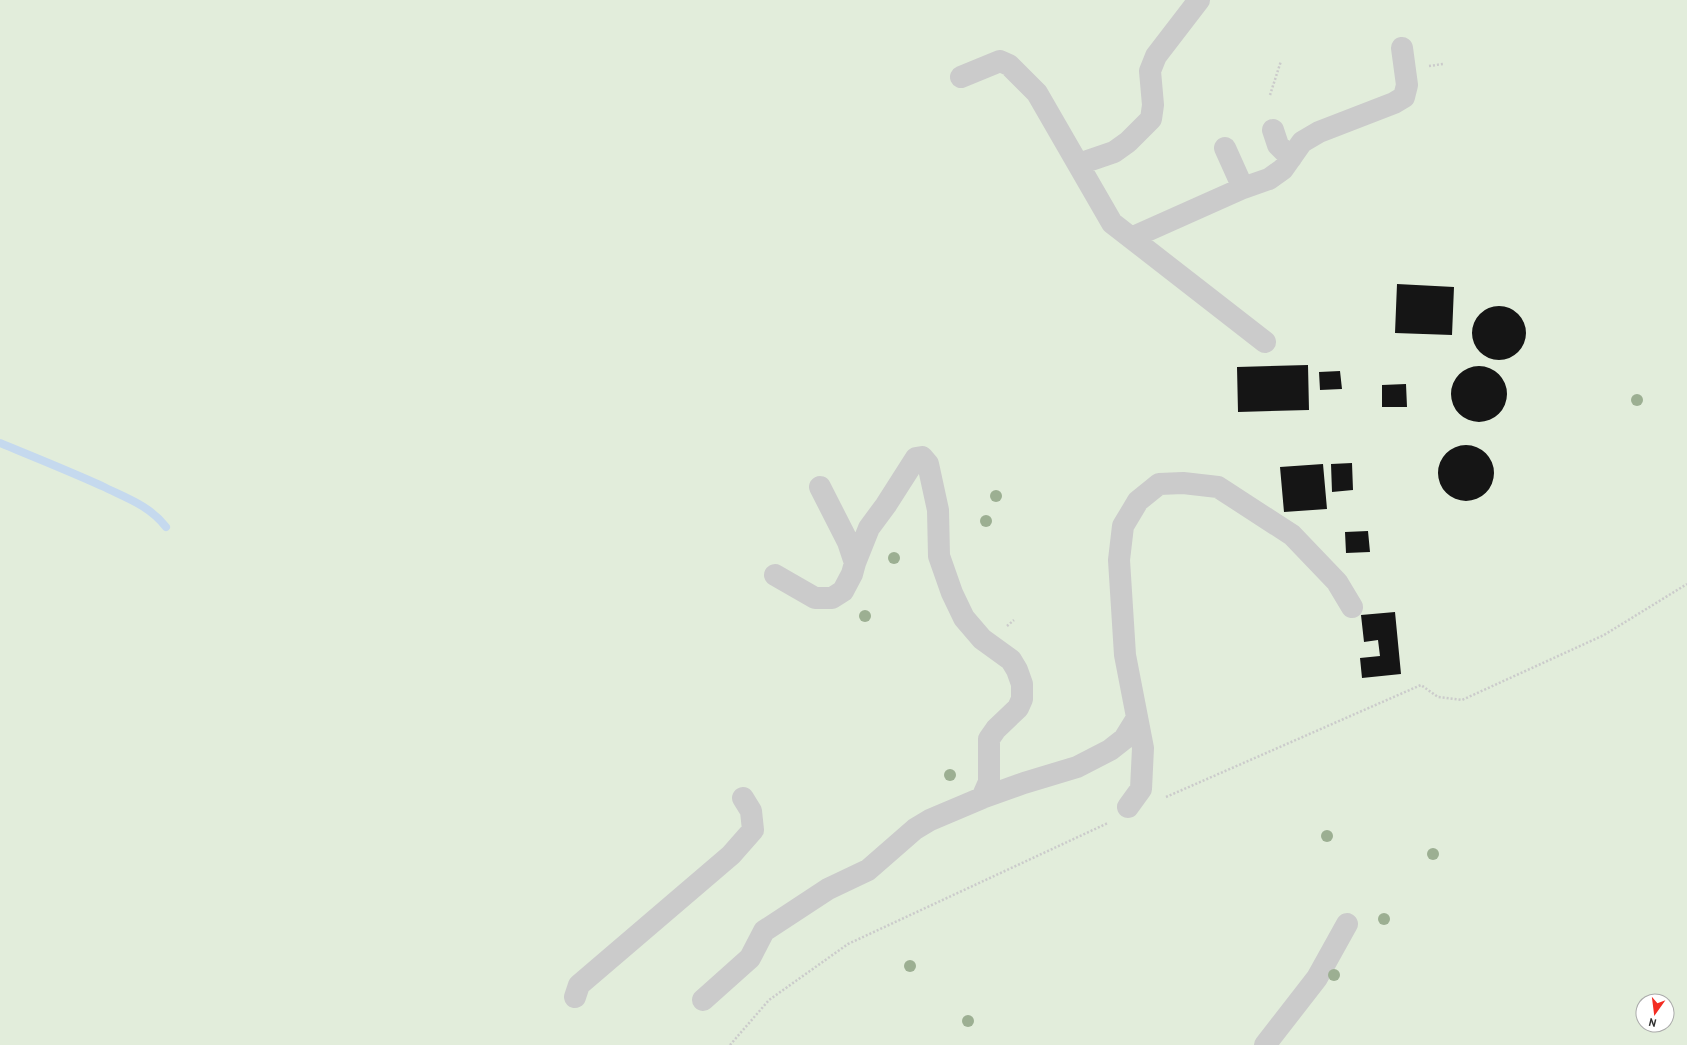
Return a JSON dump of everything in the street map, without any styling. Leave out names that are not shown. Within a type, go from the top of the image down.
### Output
[{"type":"lane","points":[[1079,164],[1114,152],[1128,142],[1151,119],[1153,104],[1150,72],[1154,62],[1168,38],[1184,21],[1199,0]]},
{"type":"lane","points":[[1131,238],[1243,188],[1269,179],[1283,169],[1302,142],[1319,132],[1394,103],[1404,96],[1407,85],[1402,48]]},
{"type":"lane","points":[[961,77],[1000,61],[1009,65],[1038,93],[1112,224],[1265,342]]},
{"type":"lane","points":[[1273,130],[1278,145],[1290,158]]},
{"type":"lane","points":[[1225,148],[1243,188]]},
{"type":"lane","points":[[775,575],[815,598],[832,598],[843,591],[852,574],[854,563],[869,528],[886,505],[916,458],[922,458],[928,464],[938,510],[939,556],[952,593],[964,618],[982,639],[1011,660],[1017,670],[1022,684],[1022,698],[1018,708],[996,729],[989,739],[989,782],[982,798]]},
{"type":"lane","points":[[1121,814],[1141,789],[1143,748],[1125,656],[1119,560],[1123,526],[1138,501],[1159,484],[1183,483],[1218,487],[1292,535],[1337,582],[1352,607]]},
{"type":"lane","points":[[820,487],[848,542],[854,563]]},
{"type":"lane","points":[[704,1000],[750,958],[764,931],[828,890],[868,870],[915,829],[925,823],[982,798],[1024,783],[1077,767],[1104,753],[1124,739],[1137,718]]},
{"type":"lane","points":[[576,997],[578,985],[731,855],[753,830],[751,811],[743,798]]},
{"type":"lane","points":[[1265,1045],[1316,978],[1347,924]]},
{"type":"path","points":[[1270,95],[1281,61]]},
{"type":"path","points":[[1163,798],[1421,685],[1438,697],[1462,700],[1604,635],[1687,584]]},
{"type":"path","points":[[730,1045],[769,1000],[848,944],[1121,814]]},
{"type":"green space","points":[[0,0],[1687,0],[1687,1045],[0,1045]]},
{"type":"building","points":[[1397,284],[1454,287],[1452,335],[1395,333]]},
{"type":"building","points":[[1494,306],[1504,306],[1514,310],[1522,318],[1526,328],[1526,338],[1522,348],[1514,356],[1504,360],[1494,360],[1484,356],[1476,348],[1472,338],[1472,328],[1476,318],[1484,310]]},
{"type":"building","points":[[1308,365],[1309,410],[1238,412],[1237,367]]},
{"type":"building","points":[[1473,366],[1485,366],[1495,370],[1503,378],[1507,388],[1507,400],[1503,410],[1495,418],[1485,422],[1473,422],[1463,418],[1455,410],[1451,400],[1451,388],[1455,378],[1463,370]]},
{"type":"building","points":[[1340,371],[1342,389],[1320,390],[1319,372]]},
{"type":"building","points":[[1406,384],[1407,407],[1382,407],[1382,385]]},
{"type":"building","points":[[1466,445],[1481,450],[1489,458],[1494,473],[1489,488],[1481,496],[1466,501],[1451,496],[1443,488],[1438,473],[1443,458],[1451,450]]},
{"type":"building","points":[[1352,463],[1353,490],[1332,492],[1331,464]]},
{"type":"building","points":[[1323,464],[1327,509],[1284,512],[1280,467]]},
{"type":"building","points":[[1368,531],[1370,552],[1346,553],[1345,532]]},
{"type":"building","points":[[1395,612],[1401,674],[1362,678],[1360,658],[1380,656],[1378,640],[1364,642],[1361,615]]},
{"type":"waterway","points":[[0,443],[128,498],[152,513],[166,527]]}]
